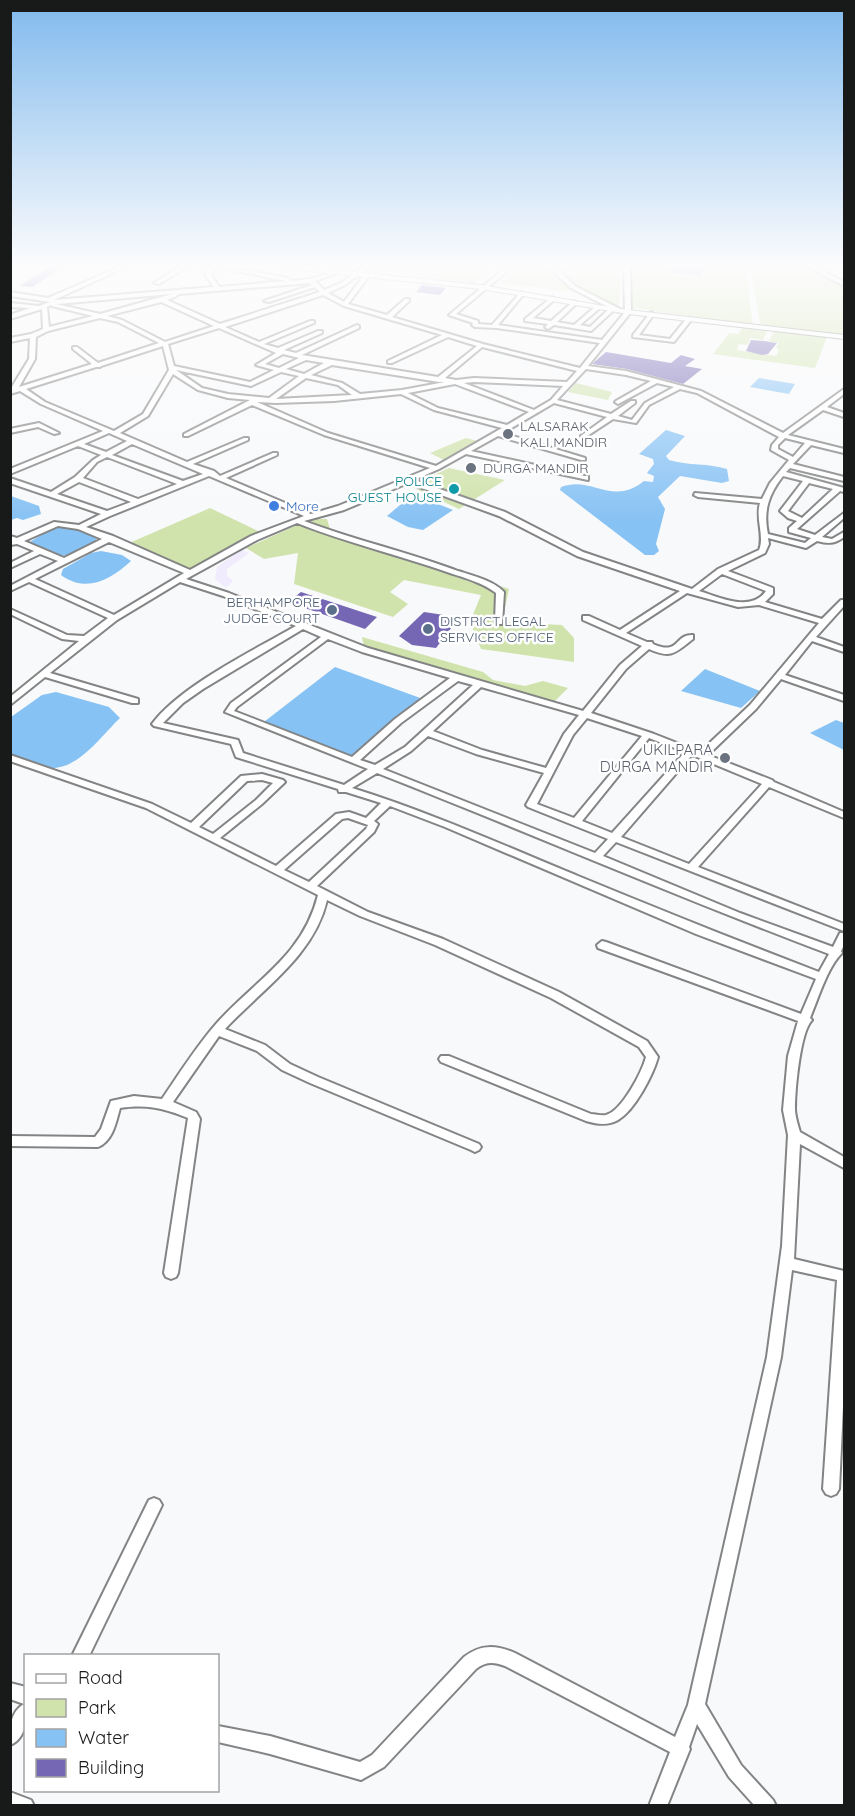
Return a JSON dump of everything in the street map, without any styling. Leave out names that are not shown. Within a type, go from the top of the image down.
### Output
[{"type":"street","points":[[15,391],[33,360],[33,352]]},
{"type":"street","points":[[80,352],[98,366]]},
{"type":"street","points":[[15,391],[141,352]]},
{"type":"street","points":[[167,352],[172,369],[200,389],[252,401],[326,434],[438,468]]},
{"type":"street","points":[[358,397],[340,384],[259,365],[280,352],[330,363],[456,382],[534,412]]},
{"type":"street","points":[[295,356],[304,352]]},
{"type":"street","points":[[390,362],[412,352]]},
{"type":"street","points":[[439,380],[473,352]]},
{"type":"street","points":[[511,352],[583,368],[626,373],[704,395],[783,436],[844,451]]},
{"type":"street","points":[[10,702],[114,618],[179,579],[254,538],[296,520],[341,508],[438,468],[553,401],[596,352]]},
{"type":"street","points":[[172,369],[249,384],[304,358]]},
{"type":"street","points":[[269,401],[304,376],[330,363]]},
{"type":"street","points":[[344,372],[354,367]]},
{"type":"street","points":[[10,472],[112,432],[146,415],[172,369]]},
{"type":"street","points":[[324,380],[334,376]]},
{"type":"street","points":[[186,435],[252,401],[358,397],[474,380],[568,384]]},
{"type":"street","points":[[618,402],[654,382]]},
{"type":"street","points":[[553,401],[634,422],[647,404],[678,388]]},
{"type":"street","points":[[15,391],[311,516]]},
{"type":"street","points":[[402,392],[436,409],[508,427]]},
{"type":"street","points":[[842,395],[783,436],[775,445],[774,450],[791,463],[844,479]]},
{"type":"street","points":[[584,435],[614,417],[633,402]]},
{"type":"street","points":[[822,408],[844,415]]},
{"type":"street","points":[[10,431],[39,425],[56,433]]},
{"type":"street","points":[[497,433],[582,459]]},
{"type":"street","points":[[189,463],[246,438]]},
{"type":"street","points":[[52,494],[78,479],[89,464],[132,441]]},
{"type":"street","points":[[622,632],[721,571],[762,551],[765,547],[760,521],[762,501],[782,473],[809,443]]},
{"type":"street","points":[[78,444],[184,484]]},
{"type":"street","points":[[464,452],[585,478]]},
{"type":"street","points":[[221,478],[275,454]]},
{"type":"street","points":[[80,527],[136,501],[212,473]]},
{"type":"street","points":[[782,473],[841,490]]},
{"type":"street","points":[[78,479],[136,501]]},
{"type":"street","points":[[10,480],[107,514]]},
{"type":"street","points":[[407,480],[502,514],[580,554],[738,605],[759,603],[824,622]]},
{"type":"street","points":[[801,520],[784,511],[807,480]]},
{"type":"street","points":[[841,490],[801,520],[792,530],[832,542],[844,534]]},
{"type":"street","points":[[698,495],[762,501]]},
{"type":"street","points":[[764,535],[803,545],[817,539],[844,515]]},
{"type":"street","points":[[296,520],[329,534],[436,565],[489,585],[500,592],[499,622]]},
{"type":"street","points":[[13,541],[61,523],[110,538],[191,573]]},
{"type":"street","points":[[10,589],[110,538]]},
{"type":"street","points":[[13,541],[64,561]]},
{"type":"street","points":[[10,566],[40,551]]},
{"type":"street","points":[[204,566],[209,588]]},
{"type":"street","points":[[721,571],[770,590],[769,594],[759,603]]},
{"type":"street","points":[[10,573],[114,618]]},
{"type":"street","points":[[179,579],[209,588],[327,636],[455,679],[647,735],[769,782],[844,815]]},
{"type":"street","points":[[702,755],[753,707],[824,622],[844,602]]},
{"type":"street","points":[[10,611],[65,637],[76,647]]},
{"type":"street","points":[[586,618],[669,652],[690,637]]},
{"type":"street","points":[[302,626],[214,678],[163,715],[157,723],[235,742],[238,755],[342,790],[388,802],[700,931],[822,977]]},
{"type":"street","points":[[327,636],[228,711],[241,719],[377,769],[736,915],[837,953]]},
{"type":"street","points":[[65,637],[87,639]]},
{"type":"street","points":[[811,638],[844,650]]},
{"type":"street","points":[[649,644],[623,667],[569,734],[531,805],[844,927]]},
{"type":"street","points":[[44,674],[135,701]]},
{"type":"street","points":[[780,676],[844,698]]},
{"type":"street","points":[[354,760],[398,721],[455,679]]},
{"type":"street","points":[[342,790],[429,733],[478,686]]},
{"type":"street","points":[[429,733],[478,752],[548,771]]},
{"type":"street","points":[[576,822],[647,735]]},
{"type":"street","points":[[597,857],[691,751]]},
{"type":"street","points":[[10,758],[95,786],[193,827],[364,914],[439,942],[555,995],[643,1044],[652,1057],[649,1068],[625,1108],[618,1115],[606,1120],[590,1118],[446,1059]]},
{"type":"street","points":[[193,827],[244,778],[262,777],[280,782],[214,838]]},
{"type":"street","points":[[692,867],[769,782]]},
{"type":"street","points":[[368,822],[388,802]]},
{"type":"street","points":[[276,871],[339,816],[349,815],[374,826],[310,887]]},
{"type":"street","points":[[165,1104],[217,1031],[303,943],[319,917],[323,894]]},
{"type":"street","points":[[658,1806],[696,1705],[774,1357],[787,1263],[794,1135],[789,1110],[789,1086],[794,1056],[822,977],[837,953],[844,936]]},
{"type":"street","points":[[602,945],[806,1020]]},
{"type":"street","points":[[217,1031],[261,1048],[286,1067],[314,1080],[475,1146]]},
{"type":"street","points":[[10,1141],[98,1142],[107,1131],[111,1111],[115,1104],[134,1101],[165,1104],[192,1114],[194,1119],[171,1273]]},
{"type":"street","points":[[794,1135],[844,1163]]},
{"type":"street","points":[[787,1263],[844,1278],[831,1489]]},
{"type":"street","points":[[81,1654],[154,1505]]},
{"type":"street","points":[[219,1734],[278,1747],[361,1771],[378,1761],[470,1663],[486,1653],[509,1659],[681,1749]]},
{"type":"street","points":[[696,1705],[735,1771],[767,1806]]},
{"type":"street","points":[[10,1737],[24,1714]]},
{"type":"street","points":[[10,1801],[25,1806]]},
{"type":"shaded area","points":[[242,550],[249,553],[227,569],[227,576],[233,581],[226,588],[215,579],[217,567]]},
{"type":"green space","points":[[715,352],[748,352],[776,356],[778,352],[821,352],[815,368],[713,354]]},
{"type":"green space","points":[[576,383],[612,392],[608,400],[568,392]]},
{"type":"green space","points":[[466,438],[478,441],[446,461],[430,453]]},
{"type":"green space","points":[[449,468],[505,480],[459,509],[410,486]]},
{"type":"green space","points":[[210,508],[260,532],[210,562],[189,570],[127,544]]},
{"type":"green space","points":[[310,519],[327,519],[330,529],[509,589],[502,622],[562,625],[574,638],[574,662],[481,649],[470,622],[481,595],[404,580],[390,592],[408,604],[393,617],[294,584],[298,553],[264,559],[246,548]]},
{"type":"green space","points":[[362,637],[483,672],[493,680],[525,686],[543,681],[568,688],[552,704],[432,670],[364,646]]},
{"type":"water","points":[[759,378],[795,384],[789,394],[750,387]]},
{"type":"water","points":[[666,430],[685,436],[666,456],[669,460],[727,469],[729,481],[722,483],[680,476],[658,497],[665,509],[656,544],[659,551],[654,555],[645,555],[560,490],[561,487],[572,484],[622,491],[633,488],[644,481],[653,482],[654,476],[647,473],[654,464],[653,459],[639,454]]},
{"type":"water","points":[[11,496],[39,506],[41,514],[23,520],[17,518],[11,520]]},
{"type":"water","points":[[421,497],[453,510],[423,530],[408,527],[387,516],[400,505]]},
{"type":"water","points":[[69,524],[97,534],[95,543],[75,553],[62,556],[48,553],[28,543],[48,531]]},
{"type":"water","points":[[101,551],[122,555],[131,561],[107,578],[89,584],[71,581],[61,575],[63,569],[91,553]]},
{"type":"water","points":[[335,667],[423,699],[356,760],[260,725]]},
{"type":"water","points":[[705,669],[760,691],[741,708],[681,691]]},
{"type":"water","points":[[56,692],[109,707],[120,718],[87,752],[68,765],[46,768],[11,757],[11,717],[42,695]]},
{"type":"water","points":[[836,720],[844,723],[844,750],[810,733]]},
{"type":"building","points":[[606,352],[671,363],[681,355],[695,359],[685,366],[702,369],[683,384],[627,369],[592,364]]},
{"type":"building","points":[[749,352],[770,352],[762,355]]},
{"type":"building","name":"BERHAMPORE JUDGE COURT","points":[[301,592],[377,617],[365,629],[288,602]]},
{"type":"building","name":"DISTRICT LEGAL SERVICES OFFICE","points":[[424,612],[444,615],[455,623],[436,648],[412,645],[399,636]]},
{"type":"place","name":"LALSARAK KALI MANDIR","points":[[508,434]]},
{"type":"place","name":"DURGA MANDIR","points":[[471,468]]},
{"type":"place","name":"POLICE GUEST HOUSE","points":[[454,489]]},
{"type":"place","name":"More","points":[[274,506]]},
{"type":"place","name":"BERHAMPORE JUDGE COURT","points":[[332,610]]},
{"type":"place","name":"DISTRICT LEGAL SERVICES OFFICE","points":[[428,629]]},
{"type":"place","name":"UKILPARA DURGA MANDIR","points":[[725,758]]}]
